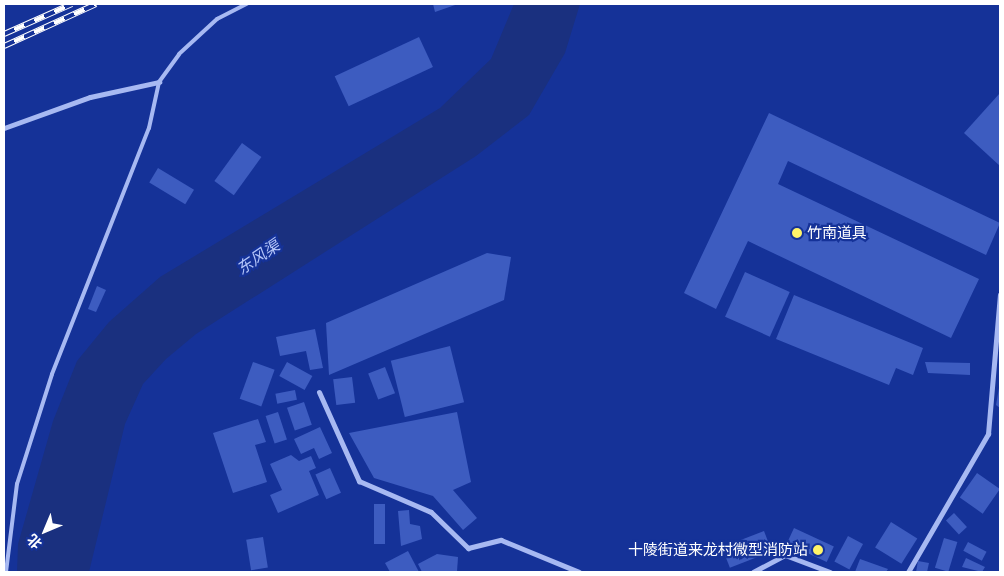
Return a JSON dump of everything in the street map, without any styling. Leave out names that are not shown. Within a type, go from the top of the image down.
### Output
[{"type":"street","points":[[4,128],[90,97],[159,82]]},
{"type":"street","points":[[908,572],[988,434],[1000,295]]},
{"type":"street","points":[[319,392],[359,481],[432,512],[468,548],[501,540],[579,572]]},
{"type":"street","points":[[753,572],[784,555],[822,571],[830,572]]},
{"type":"lane","points":[[6,572],[17,484],[52,374],[149,128],[159,82],[179,54],[217,19],[247,4]]},
{"type":"water","name":"东风渠","points":[[514,4],[580,4],[565,53],[529,115],[476,156],[196,334],[166,359],[143,384],[125,424],[89,572],[17,572],[18,544],[53,421],[77,361],[109,322],[160,277],[440,108],[491,59]]},
{"type":"building","points":[[433,4],[458,4],[435,12]]},
{"type":"building","points":[[419,37],[433,67],[349,106],[335,76]]},
{"type":"building","points":[[1000,93],[1000,166],[964,133]]},
{"type":"building","name":"竹南道具","points":[[769,113],[1000,223],[986,255],[788,161],[778,184],[979,279],[951,338],[748,241],[716,309],[684,293]]},
{"type":"building","points":[[242,143],[261,157],[234,195],[214,181]]},
{"type":"building","points":[[158,168],[194,190],[185,204],[149,183]]},
{"type":"building","points":[[487,253],[511,257],[504,300],[329,375],[326,323]]},
{"type":"building","points":[[745,272],[790,292],[770,337],[725,317]]},
{"type":"building","points":[[97,286],[106,290],[96,312],[88,309]]},
{"type":"building","points":[[794,295],[923,348],[913,375],[896,368],[889,385],[776,339]]},
{"type":"building","points":[[315,329],[323,368],[310,370],[306,351],[280,356],[276,337]]},
{"type":"building","points":[[450,346],[464,402],[405,417],[391,361]]},
{"type":"building","points":[[253,362],[275,370],[261,407],[240,399]]},
{"type":"building","points":[[287,362],[312,376],[305,390],[279,376]]},
{"type":"building","points":[[925,362],[970,363],[970,375],[928,373]]},
{"type":"building","points":[[385,367],[395,393],[378,400],[368,373]]},
{"type":"building","points":[[352,377],[355,403],[336,405],[333,379]]},
{"type":"building","points":[[1000,388],[1000,408],[996,405]]},
{"type":"building","points":[[295,390],[297,400],[277,404],[275,394]]},
{"type":"building","points":[[304,402],[312,425],[295,431],[287,408]]},
{"type":"building","points":[[278,412],[287,440],[275,444],[266,416]]},
{"type":"building","points":[[457,412],[471,482],[453,490],[477,518],[463,530],[433,496],[374,478],[349,433]]},
{"type":"building","points":[[258,419],[266,442],[255,445],[267,482],[233,493],[213,433]]},
{"type":"building","points":[[320,427],[332,453],[319,459],[314,448],[301,454],[294,439]]},
{"type":"building","points":[[291,455],[299,461],[311,456],[316,468],[309,471],[319,495],[278,513],[270,495],[282,490],[270,464]]},
{"type":"building","points":[[330,468],[341,493],[326,499],[315,475]]},
{"type":"building","points":[[977,473],[1000,489],[983,514],[960,498]]},
{"type":"building","points":[[374,504],[385,504],[385,544],[374,544]]},
{"type":"building","points":[[409,510],[410,524],[420,526],[422,539],[401,546],[398,511]]},
{"type":"building","points":[[954,513],[967,527],[959,534],[946,521]]},
{"type":"building","points":[[891,522],[917,538],[901,564],[875,547]]},
{"type":"building","points":[[794,528],[834,547],[827,562],[787,543]]},
{"type":"building","points":[[764,531],[772,552],[730,568],[722,547]]},
{"type":"building","points":[[848,536],[863,544],[849,570],[834,562]]},
{"type":"building","points":[[263,537],[268,568],[251,570],[246,540]]},
{"type":"building","points":[[944,538],[957,542],[948,572],[935,568]]},
{"type":"building","points":[[968,542],[987,552],[982,561],[963,551]]},
{"type":"building","points":[[408,551],[419,572],[390,572],[385,563]]},
{"type":"building","points":[[437,554],[458,557],[457,572],[422,572],[418,564]]},
{"type":"building","points":[[966,558],[985,567],[982,572],[962,567]]},
{"type":"building","points":[[860,559],[888,569],[886,572],[855,572]]},
{"type":"building","points":[[918,561],[929,563],[927,572],[916,572]]},
{"type":"railway","points":[[4,34],[72,4]]},
{"type":"railway","points":[[4,46],[96,4]]},
{"type":"place","name":"竹南道具","points":[[797,233]]},
{"type":"place","name":"十陵街道来龙村微型消防站","points":[[818,550]]}]
